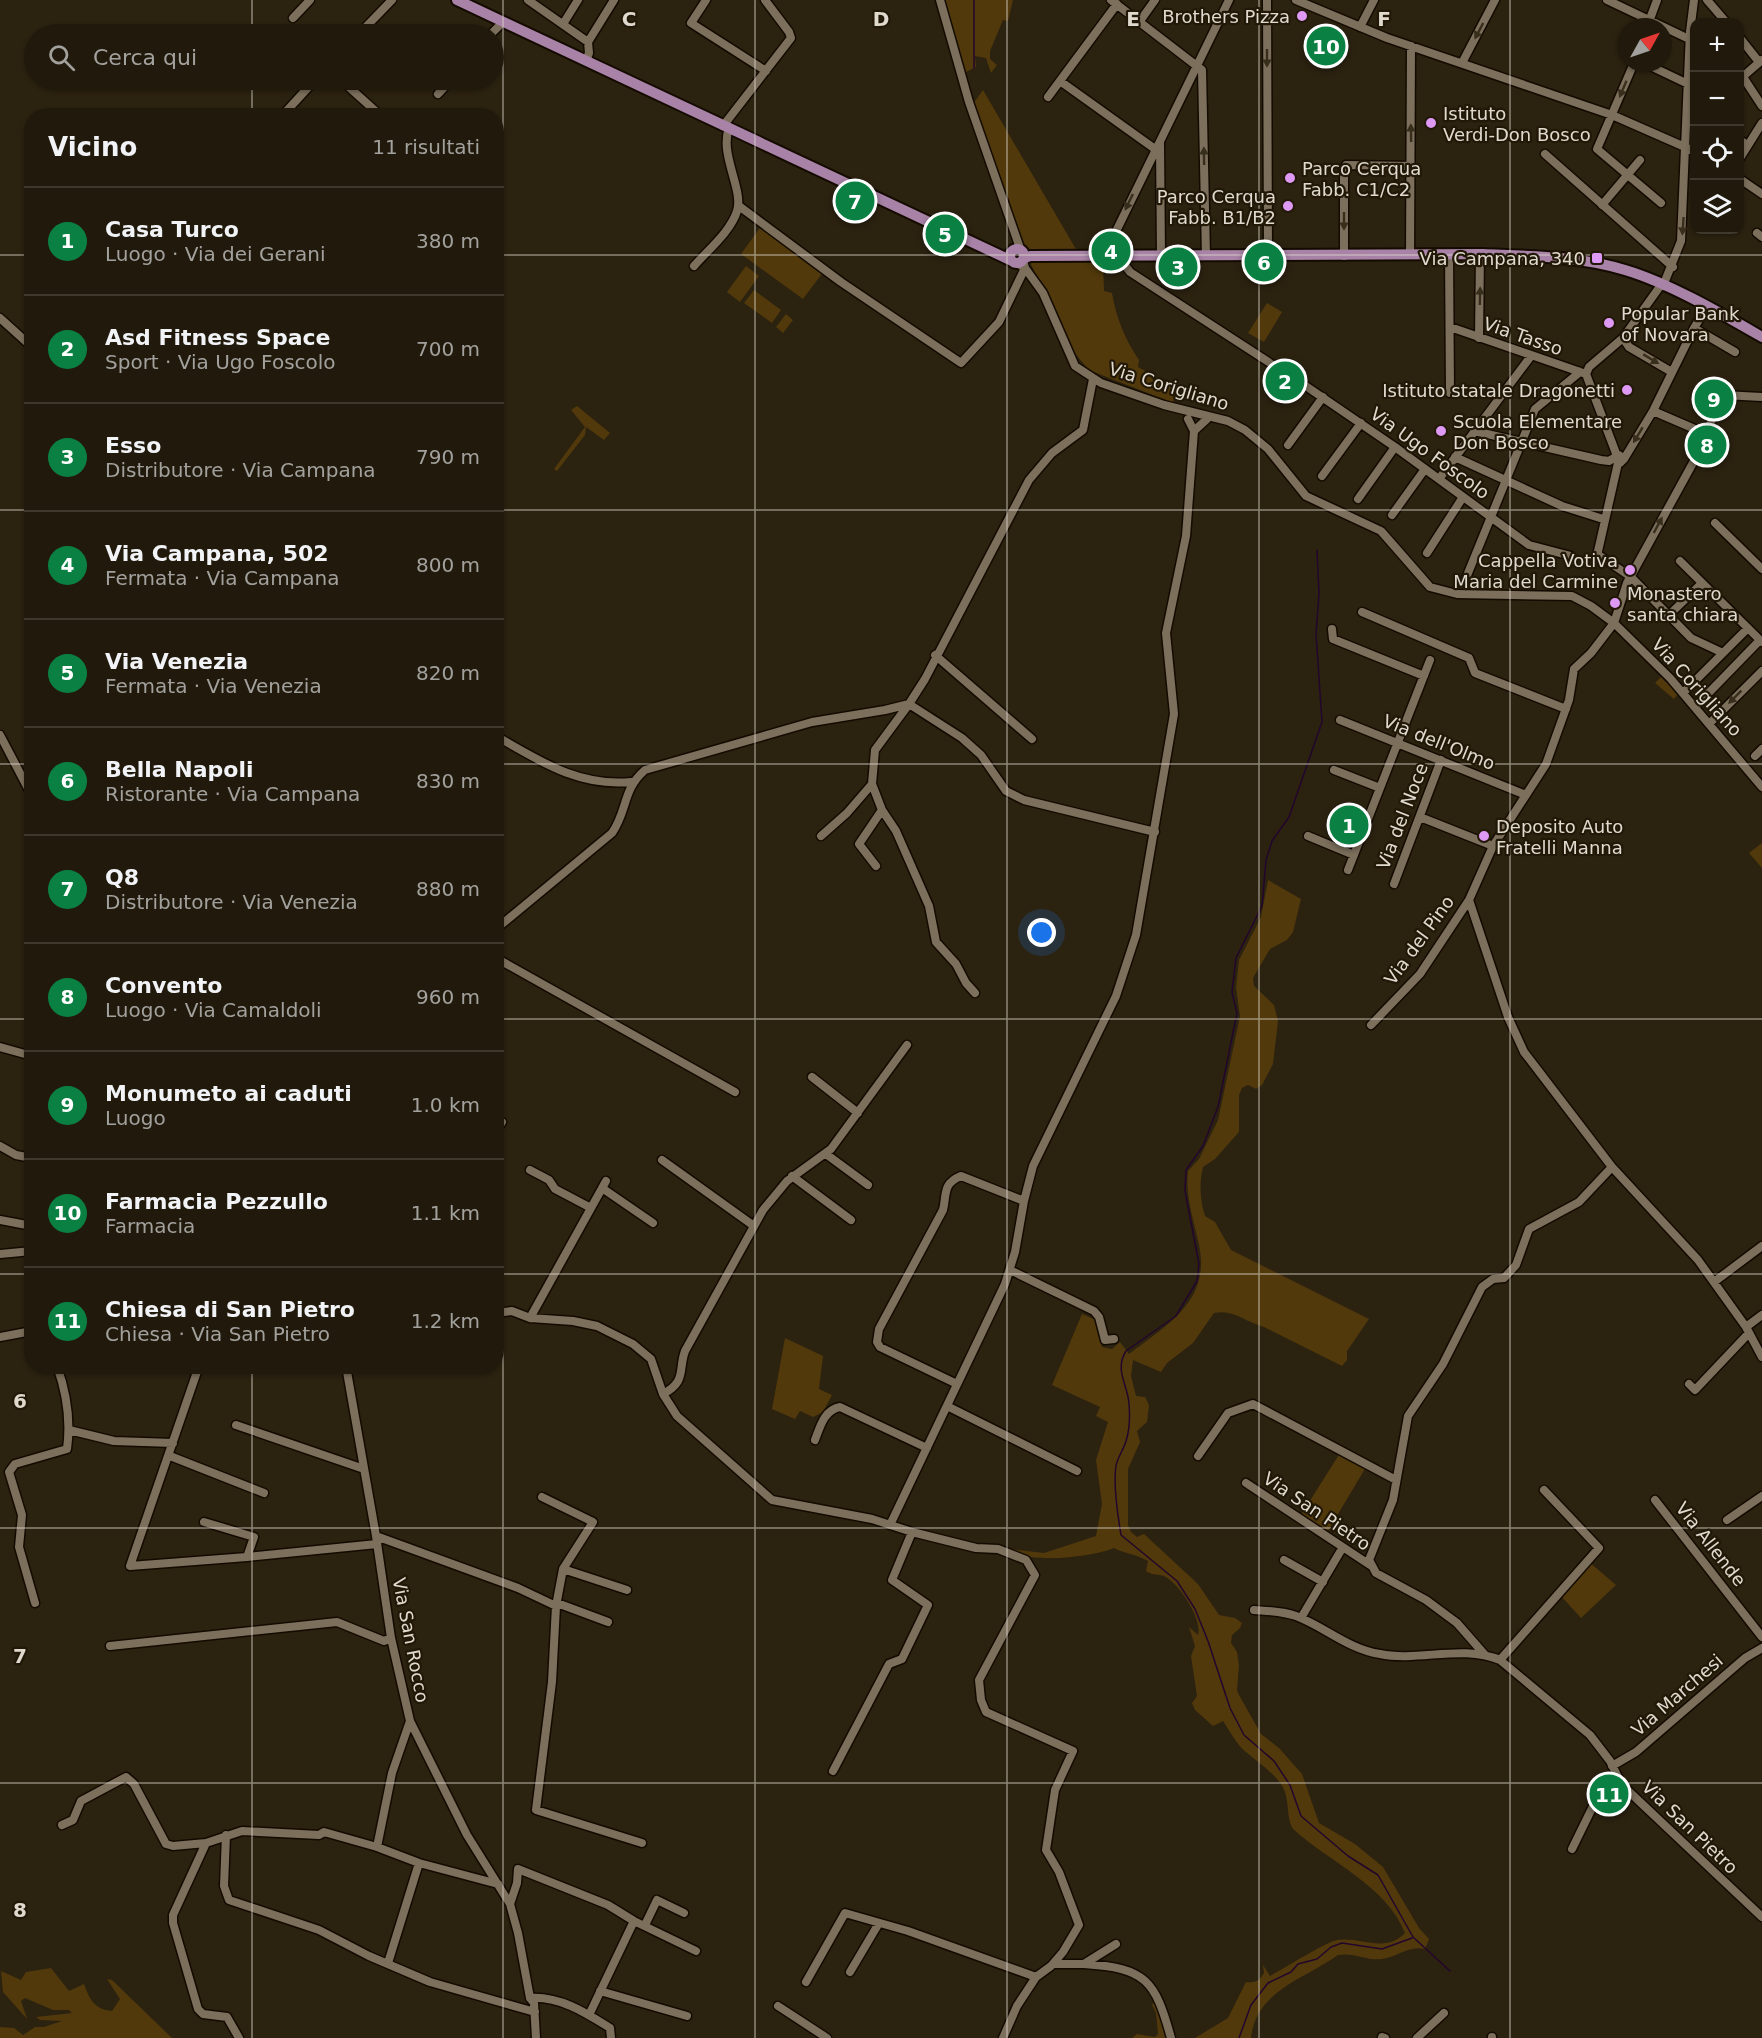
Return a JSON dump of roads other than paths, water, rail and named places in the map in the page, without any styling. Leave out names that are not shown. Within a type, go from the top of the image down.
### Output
[{"type":"main road","points":[[461,1],[998,255],[1480,254],[1549,257],[1592,262],[1627,270],[1707,307],[1762,337]]},
{"type":"street","points":[[293,18],[310,0]]},
{"type":"street","points":[[368,24],[392,0]]},
{"type":"street","points":[[528,0],[588,42]]},
{"type":"street","points":[[563,24],[578,0]]},
{"type":"street","points":[[586,61],[589,54],[588,42],[614,0]]},
{"type":"street","points":[[706,0],[691,23],[766,71]]},
{"type":"street","points":[[694,266],[734,219],[738,206],[727,149],[726,127],[790,38],[789,32],[765,0]]},
{"type":"street","name":"Via Corigliano","points":[[940,0],[960,75],[1020,256],[1043,293],[1075,366],[1093,379],[1164,405],[1228,421],[1245,430],[1268,449],[1306,496],[1381,531],[1430,587],[1440,592],[1572,596],[1614,623],[1683,693],[1762,787]]},
{"type":"street","points":[[1140,21],[1155,0]]},
{"type":"street","points":[[1102,256],[1229,0]]},
{"type":"street","points":[[1267,0],[1268,255]]},
{"type":"street","points":[[1360,27],[1374,0]]},
{"type":"street","points":[[1462,63],[1495,0]]},
{"type":"street","points":[[1607,0],[1639,18]]},
{"type":"street","points":[[1650,18],[1657,0]]},
{"type":"street","points":[[1690,45],[1694,0]]},
{"type":"street","points":[[1707,0],[1723,18]]},
{"type":"street","points":[[1299,1],[1411,46],[1612,115],[1690,149]]},
{"type":"street","points":[[1048,97],[1114,2],[1197,64],[1204,73],[1206,256]]},
{"type":"street","points":[[1672,32],[1689,39]]},
{"type":"street","points":[[1744,42],[1761,61],[1744,75]]},
{"type":"street","points":[[1410,255],[1411,46]]},
{"type":"street","points":[[1690,70],[1688,84],[1690,110]]},
{"type":"street","points":[[1630,72],[1597,149],[1661,203]]},
{"type":"street","points":[[1663,72],[1688,84]]},
{"type":"street","points":[[1060,81],[1155,149]]},
{"type":"street","points":[[1744,82],[1762,106]]},
{"type":"street","points":[[289,108],[306,90]]},
{"type":"street","points":[[352,90],[372,108]]},
{"type":"street","points":[[438,94],[442,90]]},
{"type":"street","points":[[1744,142],[1762,123]]},
{"type":"street","points":[[1160,138],[1161,256]]},
{"type":"street","points":[[1545,154],[1673,267]]},
{"type":"street","points":[[1466,578],[1535,409],[1583,374],[1623,338],[1673,267],[1682,241],[1690,159]]},
{"type":"street","points":[[1602,205],[1640,160]]},
{"type":"street","points":[[1344,256],[1344,169],[1346,165],[1412,166]]},
{"type":"street","points":[[1741,180],[1762,194]]},
{"type":"street","points":[[738,206],[841,282],[961,363],[999,322],[1020,256]]},
{"type":"street","points":[[1479,338],[1480,254]]},
{"type":"street","points":[[1449,255],[1450,393]]},
{"type":"street","name":"Via Ugo Foscolo","points":[[1118,256],[1130,272],[1323,397],[1529,545],[1571,556]]},
{"type":"street","points":[[1707,307],[1670,371],[1653,411],[1619,459],[1603,519],[1597,557],[1631,577],[1691,638],[1723,653]]},
{"type":"street","points":[[0,318],[24,340]]},
{"type":"street","name":"Via Tasso","points":[[1450,327],[1583,374]]},
{"type":"street","points":[[1694,328],[1735,352]]},
{"type":"street","points":[[1623,338],[1629,347],[1670,371]]},
{"type":"street","points":[[1439,479],[1531,357]]},
{"type":"street","points":[[1583,374],[1619,459]]},
{"type":"street","points":[[975,993],[956,964],[936,942],[929,906],[896,831],[882,810],[872,784],[875,750],[909,704],[1029,480],[1052,453],[1083,430],[1093,379]]},
{"type":"street","name":"Via del Pino","points":[[1371,1024],[1420,974],[1469,900],[1492,846],[1546,764],[1566,709],[1574,669],[1591,653],[1614,623],[1631,577],[1694,461],[1723,395],[1762,397]]},
{"type":"street","points":[[1288,446],[1323,397]]},
{"type":"street","points":[[1653,411],[1704,434]]},
{"type":"street","points":[[890,1525],[1010,1270],[1033,1166],[1122,978],[1136,935],[1174,714],[1167,622],[1186,536],[1194,431],[1188,419]]},
{"type":"street","points":[[1194,431],[1207,419]]},
{"type":"street","points":[[1322,476],[1361,423]]},
{"type":"street","points":[[1473,431],[1601,460],[1619,459]]},
{"type":"street","points":[[1358,499],[1395,447]]},
{"type":"street","points":[[1455,457],[1562,506],[1603,519]]},
{"type":"street","points":[[1392,515],[1425,469]]},
{"type":"street","points":[[1427,553],[1463,498]]},
{"type":"street","points":[[1715,523],[1762,569]]},
{"type":"street","points":[[1680,561],[1761,641],[1695,707]]},
{"type":"street","points":[[1668,616],[1702,583]]},
{"type":"street","points":[[1362,612],[1469,658],[1475,673],[1566,709]]},
{"type":"street","points":[[1683,693],[1748,628]]},
{"type":"street","points":[[1332,629],[1333,639],[1424,676]]},
{"type":"street","points":[[935,656],[1032,739]]},
{"type":"street","points":[[1348,870],[1430,660]]},
{"type":"street","points":[[1709,724],[1762,671]]},
{"type":"street","points":[[504,922],[612,833],[618,824],[631,782],[645,770],[780,730],[909,704],[962,738],[981,755],[1006,791],[1024,800],[1155,832]]},
{"type":"street","name":"Via dell'Olmo","points":[[1340,720],[1526,795]]},
{"type":"street","points":[[0,735],[24,781]]},
{"type":"street","points":[[504,740],[562,773],[600,780],[631,782]]},
{"type":"street","points":[[1755,756],[1762,749]]},
{"type":"street","name":"Via del Noce","points":[[1394,884],[1441,760]]},
{"type":"street","points":[[1334,770],[1380,788]]},
{"type":"street","points":[[821,836],[847,813],[872,784]]},
{"type":"street","points":[[876,866],[859,844],[882,810]]},
{"type":"street","points":[[1420,817],[1492,846]]},
{"type":"street","points":[[1308,836],[1354,855]]},
{"type":"street","points":[[1469,900],[1508,1017],[1524,1052],[1612,1167],[1714,1282],[1748,1330],[1762,1357]]},
{"type":"street","points":[[504,962],[735,1092]]},
{"type":"street","points":[[663,1394],[678,1379],[684,1368],[685,1351],[754,1226],[779,1189],[792,1176],[826,1154],[907,1045]]},
{"type":"street","points":[[0,1047],[24,1054]]},
{"type":"street","points":[[812,1077],[858,1113]]},
{"type":"street","points":[[0,1146],[16,1155],[24,1156]]},
{"type":"street","points":[[826,1154],[868,1185]]},
{"type":"street","points":[[662,1160],[754,1226]]},
{"type":"street","points":[[1370,1565],[1369,1555],[1385,1523],[1396,1480],[1408,1416],[1443,1364],[1477,1294],[1488,1282],[1504,1278],[1516,1264],[1529,1228],[1579,1202],[1612,1167]]},
{"type":"street","points":[[530,1170],[549,1180],[555,1189],[591,1208]]},
{"type":"street","points":[[792,1176],[851,1220]]},
{"type":"street","points":[[957,1384],[880,1347],[877,1342],[879,1329],[943,1210],[943,1193],[954,1179],[967,1177],[1024,1201]]},
{"type":"street","points":[[530,1317],[604,1184],[653,1223]]},
{"type":"street","points":[[0,1220],[24,1224]]},
{"type":"street","points":[[1714,1282],[1762,1246]]},
{"type":"street","points":[[0,1254],[24,1252]]},
{"type":"street","points":[[1010,1270],[1094,1311],[1099,1317],[1105,1340],[1114,1339]]},
{"type":"street","points":[[504,1312],[512,1311],[530,1317],[597,1326],[626,1340],[651,1359],[663,1394],[677,1416],[772,1500],[890,1525],[976,1548],[998,1549],[1026,1560],[1035,1575],[979,1680],[981,1700],[986,1712],[1073,1750],[1053,1797],[1046,1850],[1059,1872],[1079,1925],[1053,1964],[1036,1977],[1017,2006],[1003,2038]]},
{"type":"street","points":[[1689,1384],[1695,1389],[1762,1315]]},
{"type":"street","points":[[0,1337],[24,1332]]},
{"type":"street","points":[[35,1603],[19,1547],[22,1515],[10,1469],[15,1464],[67,1449],[69,1430],[64,1386],[60,1374]]},
{"type":"street","points":[[196,1374],[170,1456],[130,1566],[247,1557],[377,1540],[518,1588],[608,1622]]},
{"type":"street","name":"Via San Rocco","points":[[347,1374],[377,1540],[391,1638],[410,1721],[467,1834],[510,1904],[520,1939],[530,1998],[535,2012],[536,2038]]},
{"type":"street","points":[[1198,1456],[1228,1413],[1253,1404],[1396,1480]]},
{"type":"street","points":[[947,1406],[1077,1471]]},
{"type":"street","points":[[815,1440],[825,1417],[834,1408],[840,1407],[927,1448]]},
{"type":"street","points":[[236,1425],[364,1469]]},
{"type":"street","points":[[69,1430],[114,1441],[173,1443]]},
{"type":"street","points":[[170,1456],[264,1493]]},
{"type":"street","name":"Via San Pietro","points":[[1246,1483],[1370,1565],[1376,1573],[1426,1600],[1457,1623],[1485,1655]]},
{"type":"street","points":[[1500,1660],[1599,1548],[1544,1490]]},
{"type":"street","points":[[1727,1520],[1762,1496]]},
{"type":"street","points":[[542,1497],[593,1522],[563,1569],[556,1604],[552,1682],[536,1810],[642,1843]]},
{"type":"street","name":"Via Allende","points":[[1655,1500],[1762,1637]]},
{"type":"street","points":[[204,1522],[254,1537],[247,1557]]},
{"type":"street","points":[[833,1771],[889,1664],[902,1659],[928,1605],[892,1580],[912,1532]]},
{"type":"street","points":[[1301,1618],[1340,1552]]},
{"type":"street","points":[[1284,1560],[1323,1582]]},
{"type":"street","points":[[563,1569],[627,1590]]},
{"type":"street","name":"Via San Pietro","points":[[1254,1610],[1275,1611],[1301,1618],[1344,1643],[1383,1655],[1485,1655],[1500,1660],[1590,1736],[1612,1766],[1618,1779],[1692,1853],[1762,1917]]},
{"type":"street","points":[[110,1646],[338,1623],[384,1641],[391,1638]]},
{"type":"street","name":"Via Marchesi","points":[[1612,1766],[1636,1752],[1745,1658],[1762,1648]]},
{"type":"street","points":[[377,1847],[392,1773],[410,1721]]},
{"type":"street","points":[[62,1825],[73,1820],[81,1802],[126,1777],[134,1784],[166,1844],[173,1846],[206,1843],[242,1831],[319,1834],[324,1832],[377,1847],[419,1863],[498,1884]]},
{"type":"street","points":[[1572,1849],[1598,1796],[1618,1779]]},
{"type":"street","points":[[226,1835],[224,1886],[229,1900],[319,1930],[438,1985],[535,2012]]},
{"type":"street","points":[[206,1843],[173,1915],[173,1923],[198,2009],[203,2014],[227,2017],[239,2038]]},
{"type":"street","points":[[388,1963],[419,1863]]},
{"type":"street","points":[[510,1904],[517,1883],[518,1869],[608,1905],[634,1921],[696,1951]]},
{"type":"street","points":[[645,1925],[657,1900],[684,1913]]},
{"type":"street","points":[[806,1982],[845,1913],[1036,1977]]},
{"type":"street","points":[[589,2014],[634,1921]]},
{"type":"street","points":[[850,1972],[879,1923]]},
{"type":"street","points":[[1084,1964],[1116,1944]]},
{"type":"street","points":[[1053,1964],[1108,1965],[1144,1978],[1162,2005],[1171,2038]]},
{"type":"street","points":[[600,1991],[687,2016]]},
{"type":"street","points":[[530,1998],[547,1998],[589,2014],[610,2028],[611,2038]]},
{"type":"street","points":[[778,2006],[827,2038]]},
{"type":"street","points":[[1417,2038],[1444,2013]]},
{"type":"waterway","points":[[974,0],[974,68]]},
{"type":"waterway","points":[[1317,550],[1319,594],[1316,634],[1322,722],[1289,817],[1272,841],[1266,860],[1262,906],[1236,958],[1232,992],[1237,1013],[1218,1107],[1203,1146],[1186,1170],[1185,1191],[1199,1264],[1197,1281],[1176,1316],[1126,1351],[1121,1365],[1128,1397],[1129,1422],[1126,1441],[1116,1466],[1116,1500],[1121,1535],[1177,1581],[1195,1609],[1230,1708],[1244,1735],[1274,1761],[1290,1785],[1301,1816],[1348,1856],[1378,1875],[1413,1937],[1450,1971]]},
{"type":"waterway","points":[[1239,2038],[1251,2005],[1268,1983],[1291,1972],[1298,1964],[1317,1959],[1331,1947],[1342,1943],[1382,1949],[1412,1938]]},
{"type":"place","name":"Brothers Pizza","points":[[1302,16]]},
{"type":"place","name":"Farmacia Pezzullo","points":[[1326,46]]},
{"type":"place","name":"Istituto Verdi-Don Bosco","points":[[1431,123]]},
{"type":"place","name":"Parco Cerqua Fabb. C1/C2","points":[[1290,178]]},
{"type":"place","name":"Q8","points":[[855,201]]},
{"type":"place","name":"Parco Cerqua Fabb. B1/B2","points":[[1288,206]]},
{"type":"place","name":"Via Venezia","points":[[945,234]]},
{"type":"place","name":"Via Campana, 502","points":[[1111,251]]},
{"type":"place","name":"Via Campana, 340","points":[[1597,258]]},
{"type":"place","name":"Bella Napoli","points":[[1264,262]]},
{"type":"place","name":"Esso","points":[[1178,267]]},
{"type":"place","name":"Popular Bank of Novara","points":[[1609,323]]},
{"type":"place","name":"Asd Fitness Space","points":[[1285,381]]},
{"type":"place","name":"Istituto statale Dragonetti","points":[[1627,390]]},
{"type":"place","name":"Monumeto ai caduti","points":[[1714,399]]},
{"type":"place","name":"Scuola Elementare Don Bosco","points":[[1441,431]]},
{"type":"place","name":"Convento","points":[[1707,445]]},
{"type":"place","name":"Cappella Votiva Maria del Carmine","points":[[1630,570]]},
{"type":"place","name":"Monastero santa chiara","points":[[1615,603]]},
{"type":"place","name":"Casa Turco","points":[[1349,825]]},
{"type":"place","name":"Deposito Auto Fratelli Manna","points":[[1484,836]]},
{"type":"place","name":"Chiesa di San Pietro","points":[[1609,1794]]}]
